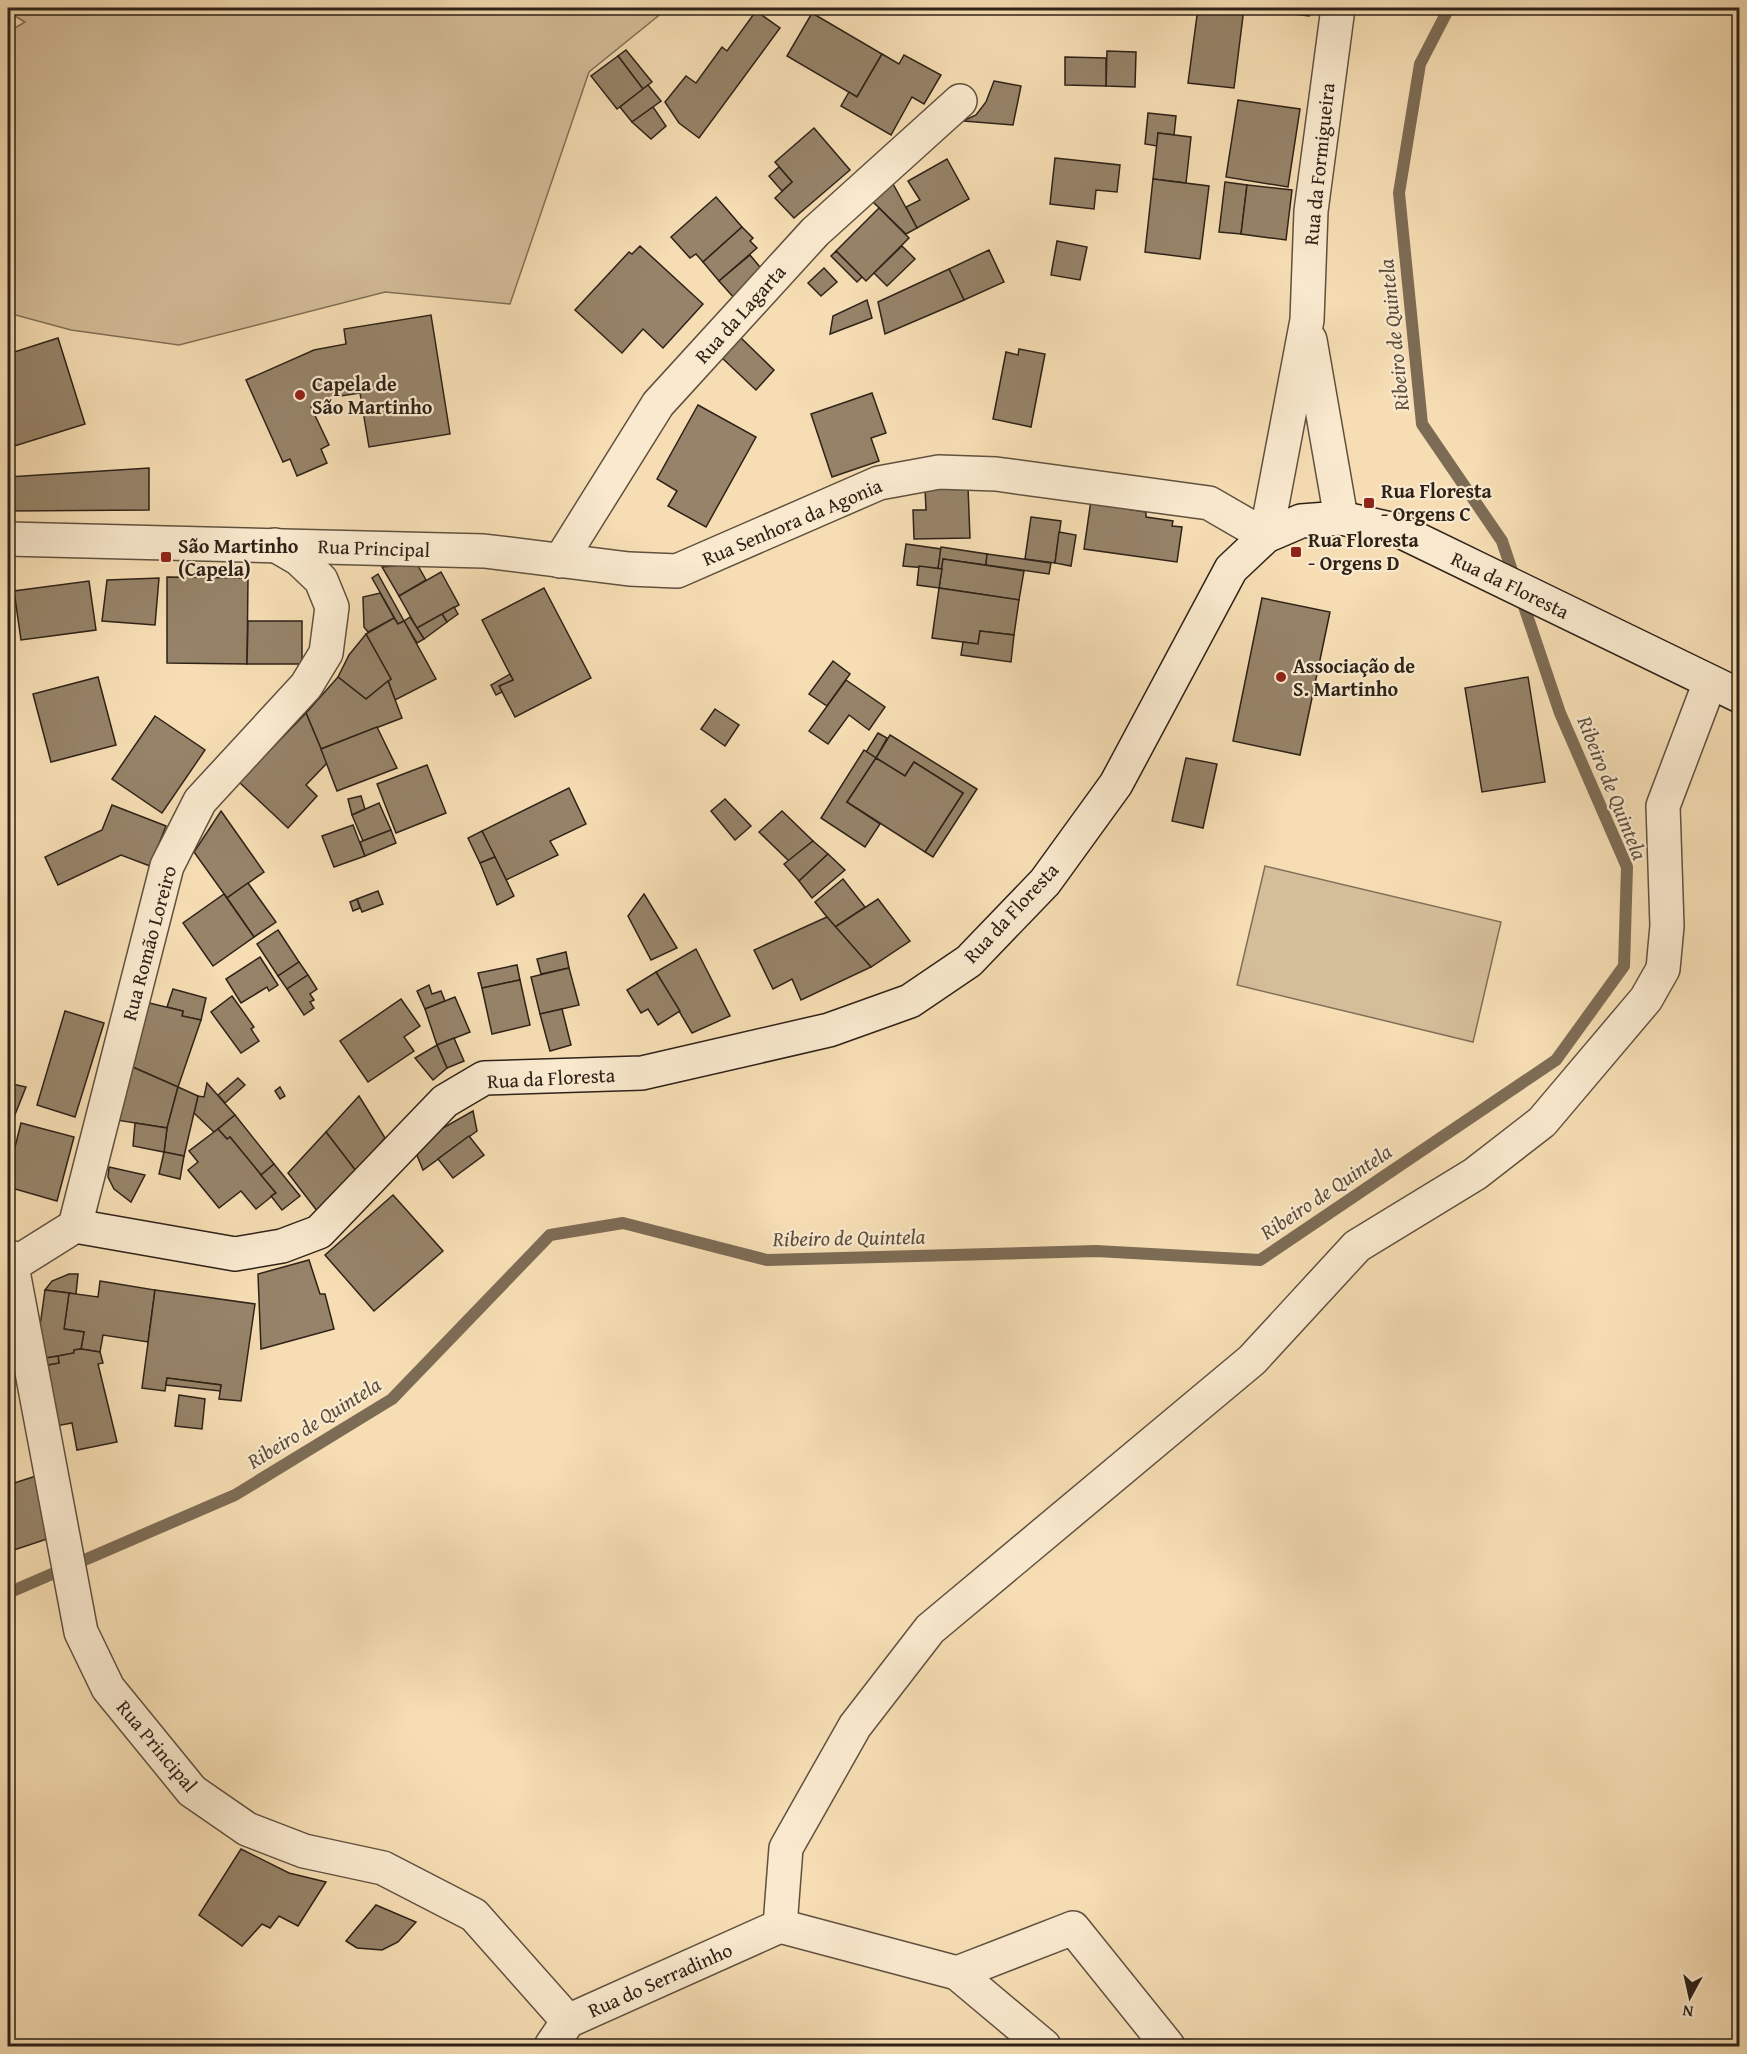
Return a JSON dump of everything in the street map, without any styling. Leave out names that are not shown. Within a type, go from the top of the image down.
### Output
[{"type":"street","name":"Rua da Formigueira","points":[[1307,320],[1311,211],[1338,8]]},
{"type":"street","name":"Rua da Lagarta","points":[[561,561],[658,404],[815,232],[960,101]]},
{"type":"street","points":[[1307,320],[1341,518]]},
{"type":"street","points":[[1266,536],[1307,320]]},
{"type":"street","name":"Rua Senhora da Agonia","points":[[561,561],[629,569],[677,571],[879,483],[939,472],[996,474],[1209,503],[1266,536]]},
{"type":"street","name":"Rua da Floresta","points":[[75,1226],[236,1254],[282,1246],[319,1232],[445,1101],[484,1078],[642,1073],[829,1030],[910,1001],[969,961],[1045,882],[1116,784],[1231,569],[1266,536],[1301,520],[1341,518],[1400,531],[1740,696]]},
{"type":"street","name":"Rua Principal","points":[[8,539],[484,551],[561,561]]},
{"type":"street","name":"Rua Romão Loreiro","points":[[75,1226],[167,866],[201,801],[306,686],[326,653],[332,607],[321,580],[299,558],[275,545]]},
{"type":"street","points":[[1044,2046],[957,1973],[780,1926],[786,1848],[855,1726],[930,1629],[1252,1360],[1357,1246],[1475,1174],[1542,1122],[1646,999],[1663,969],[1667,926],[1663,806],[1710,682]]},
{"type":"street","points":[[9,1264],[75,1226]]},
{"type":"street","name":"Rua Principal","points":[[9,1264],[81,1632],[108,1688],[192,1791],[247,1829],[304,1851],[383,1868],[474,1915],[560,2034]]},
{"type":"street","name":"Rua do Serradinho","points":[[560,2034],[780,1926]]},
{"type":"street","points":[[957,1973],[1073,1928],[1168,2046]]},
{"type":"shaded area","points":[[8,8],[668,8],[589,72],[510,304],[385,292],[179,345],[71,330],[8,313],[8,32],[25,22],[8,12]]},
{"type":"shaded area","points":[[1265,866],[1501,922],[1473,1042],[1237,985]]},
{"type":"building","points":[[1198,8],[1244,8],[1234,88],[1188,83]]},
{"type":"building","points":[[1262,8],[1310,8],[1309,16],[1262,10]]},
{"type":"building","points":[[756,11],[780,28],[699,138],[679,123],[665,102],[686,76],[696,83],[722,47],[727,51]]},
{"type":"building","points":[[812,13],[882,54],[857,97],[787,56]]},
{"type":"building","points":[[626,50],[652,82],[643,89],[618,56]]},
{"type":"building","points":[[1107,51],[1136,52],[1135,87],[1106,86]]},
{"type":"building","points":[[882,54],[899,64],[904,55],[941,75],[924,104],[912,97],[891,135],[841,106],[849,92],[857,97]]},
{"type":"building","points":[[618,56],[643,89],[617,109],[591,76]]},
{"type":"building","points":[[1065,57],[1106,58],[1106,86],[1065,85]]},
{"type":"building","points":[[994,81],[1021,86],[1013,125],[963,121],[976,115],[986,102]]},
{"type":"building","points":[[648,85],[661,101],[632,122],[620,107]]},
{"type":"building","points":[[1238,100],[1300,109],[1288,187],[1226,177]]},
{"type":"building","points":[[653,107],[666,126],[651,139],[632,122]]},
{"type":"building","points":[[1148,113],[1176,116],[1174,135],[1158,133],[1157,146],[1145,144]]},
{"type":"building","points":[[814,128],[850,170],[794,218],[775,198],[792,182],[775,162]]},
{"type":"building","points":[[1158,133],[1191,137],[1186,183],[1153,179]]},
{"type":"building","points":[[1055,158],[1120,165],[1117,192],[1096,190],[1094,209],[1050,204]]},
{"type":"building","points":[[947,159],[969,199],[917,228],[906,207],[920,200],[908,181]]},
{"type":"building","points":[[779,167],[792,182],[782,191],[769,176]]},
{"type":"building","points":[[1153,179],[1209,186],[1200,259],[1145,252]]},
{"type":"building","points":[[892,182],[917,228],[906,234],[871,200]]},
{"type":"building","points":[[1225,182],[1247,185],[1241,234],[1219,232]]},
{"type":"building","points":[[1247,185],[1292,190],[1286,240],[1241,234]]},
{"type":"building","points":[[716,197],[742,227],[703,262],[696,254],[690,258],[671,237]]},
{"type":"building","points":[[879,208],[909,238],[866,281],[836,251]]},
{"type":"building","points":[[742,227],[753,238],[750,241],[757,248],[719,281],[703,262]]},
{"type":"building","points":[[1057,241],[1087,247],[1080,280],[1051,275]]},
{"type":"building","points":[[640,246],[703,304],[663,348],[643,329],[622,353],[575,310],[629,252],[632,254]]},
{"type":"building","points":[[902,246],[915,259],[887,286],[874,273]]},
{"type":"building","points":[[989,250],[1004,282],[964,300],[949,269]]},
{"type":"building","points":[[836,251],[862,277],[857,282],[831,256]]},
{"type":"building","points":[[750,255],[764,272],[735,299],[719,281]]},
{"type":"building","points":[[824,268],[837,282],[821,296],[808,283]]},
{"type":"building","points":[[949,269],[964,300],[885,334],[878,302]]},
{"type":"building","points":[[867,300],[872,318],[830,334],[833,316]]},
{"type":"building","name":"Capela de São Martinho","points":[[431,315],[450,434],[369,447],[360,393],[334,397],[311,407],[329,445],[321,449],[327,463],[297,476],[290,459],[283,462],[246,380],[314,350],[346,344],[344,329]]},
{"type":"building","points":[[738,335],[774,370],[756,390],[721,357]]},
{"type":"building","points":[[58,338],[85,424],[8,448],[8,354]]},
{"type":"building","points":[[1019,349],[1045,354],[1031,427],[993,419],[1006,352],[1018,355]]},
{"type":"building","points":[[872,393],[886,433],[871,438],[879,461],[832,477],[811,414]]},
{"type":"building","points":[[698,405],[756,437],[706,527],[668,506],[677,491],[657,479]]},
{"type":"building","points":[[149,468],[149,510],[8,511],[8,477]]},
{"type":"building","points":[[968,487],[970,538],[914,539],[913,510],[926,510],[925,488]]},
{"type":"building","points":[[1091,500],[1128,506],[1128,509],[1146,512],[1146,517],[1173,521],[1172,526],[1182,527],[1177,562],[1084,549]]},
{"type":"building","points":[[1031,517],[1061,521],[1055,563],[1025,559]]},
{"type":"building","points":[[1059,532],[1076,535],[1071,566],[1055,563]]},
{"type":"building","points":[[906,544],[941,549],[938,569],[903,566]]},
{"type":"building","points":[[941,547],[987,554],[986,565],[943,559],[942,569],[938,569]]},
{"type":"building","points":[[987,554],[1051,563],[1049,574],[986,565]]},
{"type":"building","points":[[943,559],[1024,571],[1019,600],[939,588]]},
{"type":"building","points":[[417,564],[426,580],[399,596],[382,567]]},
{"type":"building","points":[[919,566],[942,569],[939,588],[917,585]]},
{"type":"building","points":[[441,572],[459,605],[417,628],[399,596]]},
{"type":"building","points":[[378,574],[404,621],[398,624],[372,578]]},
{"type":"building","points":[[167,577],[248,578],[247,664],[167,663]]},
{"type":"building","points":[[159,578],[155,625],[102,621],[107,580]]},
{"type":"building","points":[[89,581],[96,630],[21,640],[14,591]]},
{"type":"building","points":[[544,588],[591,678],[515,717],[499,686],[513,680],[482,620]]},
{"type":"building","points":[[939,588],[1019,600],[1014,635],[980,631],[978,644],[932,638]]},
{"type":"building","points":[[380,593],[394,618],[368,632],[364,627],[363,597]]},
{"type":"building","name":"Associação de S. Martinho","points":[[1262,598],[1330,612],[1300,755],[1233,741]]},
{"type":"building","points":[[454,607],[458,614],[447,622],[442,614]]},
{"type":"building","points":[[442,614],[447,622],[424,639],[417,628]]},
{"type":"building","points":[[410,617],[424,639],[417,643],[404,621]]},
{"type":"building","points":[[394,618],[398,624],[404,621],[436,679],[395,700],[388,681],[391,679],[366,634]]},
{"type":"building","points":[[248,621],[302,621],[302,664],[247,664]]},
{"type":"building","points":[[980,631],[1014,635],[1011,662],[961,655],[963,642],[978,644]]},
{"type":"building","points":[[366,634],[391,679],[366,699],[338,677],[349,655]]},
{"type":"building","points":[[833,661],[850,674],[827,706],[809,694]]},
{"type":"building","points":[[510,674],[513,680],[499,686],[502,692],[496,695],[491,685]]},
{"type":"building","points":[[98,677],[116,745],[51,762],[33,694]]},
{"type":"building","points":[[338,677],[366,699],[388,681],[402,718],[321,749],[306,713]]},
{"type":"building","points":[[1528,677],[1545,782],[1482,792],[1465,688]]},
{"type":"building","points":[[846,680],[885,707],[869,730],[849,715],[828,744],[809,731]]},
{"type":"building","points":[[715,709],[739,725],[725,746],[701,729]]},
{"type":"building","points":[[306,713],[327,763],[306,785],[317,796],[288,828],[239,782]]},
{"type":"building","points":[[155,716],[205,750],[162,813],[112,779]]},
{"type":"building","points":[[377,727],[397,768],[337,791],[321,749]]},
{"type":"building","points":[[878,733],[887,738],[876,758],[866,752]]},
{"type":"building","points":[[890,735],[977,789],[933,857],[925,852],[963,793],[914,762],[905,776],[876,758]]},
{"type":"building","points":[[864,750],[876,758],[847,802],[880,824],[865,847],[821,818]]},
{"type":"building","points":[[876,758],[905,776],[914,762],[963,793],[925,852],[847,802]]},
{"type":"building","points":[[1186,758],[1217,764],[1203,828],[1172,821]]},
{"type":"building","points":[[427,765],[446,813],[396,833],[377,784]]},
{"type":"building","points":[[569,788],[586,824],[550,841],[558,855],[506,880],[482,831]]},
{"type":"building","points":[[361,796],[365,809],[352,815],[348,799]]},
{"type":"building","points":[[725,799],[751,826],[735,840],[711,811]]},
{"type":"building","points":[[379,803],[391,830],[363,841],[352,815]]},
{"type":"building","points":[[112,805],[166,826],[150,866],[121,855],[58,885],[45,857],[102,830]]},
{"type":"building","points":[[221,811],[264,872],[227,898],[194,852]]},
{"type":"building","points":[[782,811],[813,841],[789,861],[759,832]]},
{"type":"building","points":[[353,825],[365,856],[334,867],[322,836]]},
{"type":"building","points":[[391,830],[396,843],[365,856],[360,842]]},
{"type":"building","points":[[482,831],[495,857],[480,863],[468,838]]},
{"type":"building","points":[[813,841],[828,854],[799,881],[784,864]]},
{"type":"building","points":[[828,854],[845,870],[812,898],[799,881]]},
{"type":"building","points":[[495,857],[514,896],[497,905],[480,863]]},
{"type":"building","points":[[843,879],[865,907],[835,927],[815,902]]},
{"type":"building","points":[[248,883],[276,922],[254,937],[227,898]]},
{"type":"building","points":[[378,891],[383,904],[362,912],[357,899]]},
{"type":"building","points":[[224,894],[254,937],[213,966],[183,923]]},
{"type":"building","points":[[644,894],[677,948],[651,960],[628,916]]},
{"type":"building","points":[[357,899],[360,908],[353,911],[350,902]]},
{"type":"building","points":[[878,899],[910,941],[871,967],[835,927]]},
{"type":"building","points":[[827,917],[871,967],[801,1000],[792,979],[773,989],[754,950]]},
{"type":"building","points":[[278,930],[299,962],[278,976],[257,944]]},
{"type":"building","points":[[696,949],[730,1016],[692,1033],[656,972]]},
{"type":"building","points":[[566,952],[569,968],[541,974],[537,959]]},
{"type":"building","points":[[260,957],[278,985],[269,991],[267,987],[241,1003],[226,979]]},
{"type":"building","points":[[299,962],[308,975],[287,989],[278,976]]},
{"type":"building","points":[[517,965],[520,980],[482,988],[478,973]]},
{"type":"building","points":[[569,968],[579,1005],[540,1014],[531,977]]},
{"type":"building","points":[[656,972],[680,1011],[658,1025],[648,1009],[641,1013],[627,990]]},
{"type":"building","points":[[308,975],[317,989],[310,994],[314,1000],[310,1002],[314,1008],[304,1015],[287,989]]},
{"type":"building","points":[[520,980],[530,1025],[492,1034],[482,988]]},
{"type":"building","points":[[429,985],[432,994],[441,991],[445,1001],[425,1009],[417,991]]},
{"type":"building","points":[[173,989],[206,998],[201,1020],[182,1016],[183,1011],[167,1007]]},
{"type":"building","points":[[232,996],[254,1027],[251,1029],[259,1041],[241,1053],[211,1012]]},
{"type":"building","points":[[455,997],[470,1032],[437,1045],[425,1009]]},
{"type":"building","points":[[401,999],[420,1026],[404,1037],[414,1051],[368,1082],[340,1041]]},
{"type":"building","points":[[145,1002],[183,1011],[182,1016],[201,1020],[178,1087],[128,1065]]},
{"type":"building","points":[[562,1009],[571,1045],[550,1051],[540,1014]]},
{"type":"building","points":[[65,1011],[104,1023],[75,1117],[37,1105]]},
{"type":"building","points":[[454,1038],[464,1061],[447,1068],[437,1045]]},
{"type":"building","points":[[437,1045],[447,1068],[433,1080],[415,1058]]},
{"type":"building","points":[[128,1065],[178,1087],[167,1128],[116,1120]]},
{"type":"building","points":[[238,1078],[245,1085],[225,1103],[218,1095]]},
{"type":"building","points":[[8,1083],[26,1087],[8,1132]]},
{"type":"building","points":[[207,1083],[235,1115],[214,1132],[194,1113],[198,1096],[204,1097]]},
{"type":"building","points":[[178,1087],[198,1096],[184,1156],[164,1152],[167,1128]]},
{"type":"building","points":[[280,1087],[285,1096],[280,1099],[275,1091]]},
{"type":"building","points":[[359,1096],[385,1138],[356,1171],[326,1132]]},
{"type":"building","points":[[473,1111],[477,1131],[423,1170],[416,1153],[441,1129]]},
{"type":"building","points":[[235,1115],[274,1164],[261,1175],[230,1137],[227,1139],[218,1129]]},
{"type":"building","points":[[21,1123],[74,1137],[57,1201],[8,1187],[8,1175]]},
{"type":"building","points":[[135,1123],[167,1128],[164,1152],[133,1146]]},
{"type":"building","points":[[218,1129],[227,1139],[230,1137],[276,1193],[256,1209],[241,1191],[219,1208],[188,1170],[198,1162],[189,1151]]},
{"type":"building","points":[[326,1132],[356,1171],[318,1212],[288,1173]]},
{"type":"building","points":[[469,1136],[484,1155],[453,1178],[438,1159]]},
{"type":"building","points":[[164,1152],[184,1156],[180,1179],[159,1174]]},
{"type":"building","points":[[274,1164],[300,1196],[282,1210],[271,1196],[276,1193],[261,1175]]},
{"type":"building","points":[[109,1167],[145,1175],[131,1202],[114,1189],[108,1177]]},
{"type":"building","points":[[393,1195],[443,1251],[374,1311],[325,1255]]},
{"type":"building","points":[[309,1260],[320,1294],[325,1294],[334,1329],[261,1349],[258,1274]]},
{"type":"building","points":[[69,1274],[78,1274],[76,1294],[45,1290],[52,1281]]},
{"type":"building","points":[[100,1281],[155,1290],[148,1342],[103,1335],[100,1352],[81,1349],[84,1332],[64,1329],[69,1293],[98,1297]]},
{"type":"building","points":[[45,1290],[69,1293],[64,1329],[84,1332],[81,1349],[74,1350],[74,1353],[46,1358],[40,1326]]},
{"type":"building","points":[[155,1290],[255,1304],[241,1401],[219,1399],[221,1385],[167,1378],[165,1391],[142,1388]]},
{"type":"building","points":[[81,1349],[100,1352],[103,1363],[98,1364],[117,1442],[77,1450],[72,1423],[56,1426],[44,1366],[59,1363],[58,1356]]},
{"type":"building","points":[[58,1356],[59,1363],[47,1365],[46,1358]]},
{"type":"building","points":[[167,1378],[221,1385],[220,1391],[166,1385]]},
{"type":"building","points":[[179,1395],[205,1399],[202,1429],[175,1426]]},
{"type":"building","points":[[39,1475],[50,1538],[8,1552],[8,1485]]},
{"type":"building","points":[[241,1849],[289,1873],[326,1882],[298,1926],[279,1916],[270,1928],[262,1924],[242,1946],[199,1915]]},
{"type":"building","points":[[376,1905],[416,1922],[398,1942],[382,1950],[357,1948],[346,1941]]},
{"type":"waterway","name":"Ribeiro de Quintela","points":[[8,1593],[235,1495],[392,1399],[550,1235],[623,1223],[767,1260],[1096,1251],[1260,1260],[1556,1060],[1624,966],[1627,867],[1560,713],[1502,541],[1422,424],[1399,193],[1420,64],[1449,8]]},
{"type":"place","name":"Capela de São Martinho","points":[[300,395]]},
{"type":"place","name":"Rua Floresta - Orgens C","points":[[1369,503]]},
{"type":"place","name":"Rua Floresta - Orgens D","points":[[1296,552]]},
{"type":"place","name":"São Martinho (Capela)","points":[[166,557]]},
{"type":"place","name":"Associação de S. Martinho","points":[[1281,677]]}]
